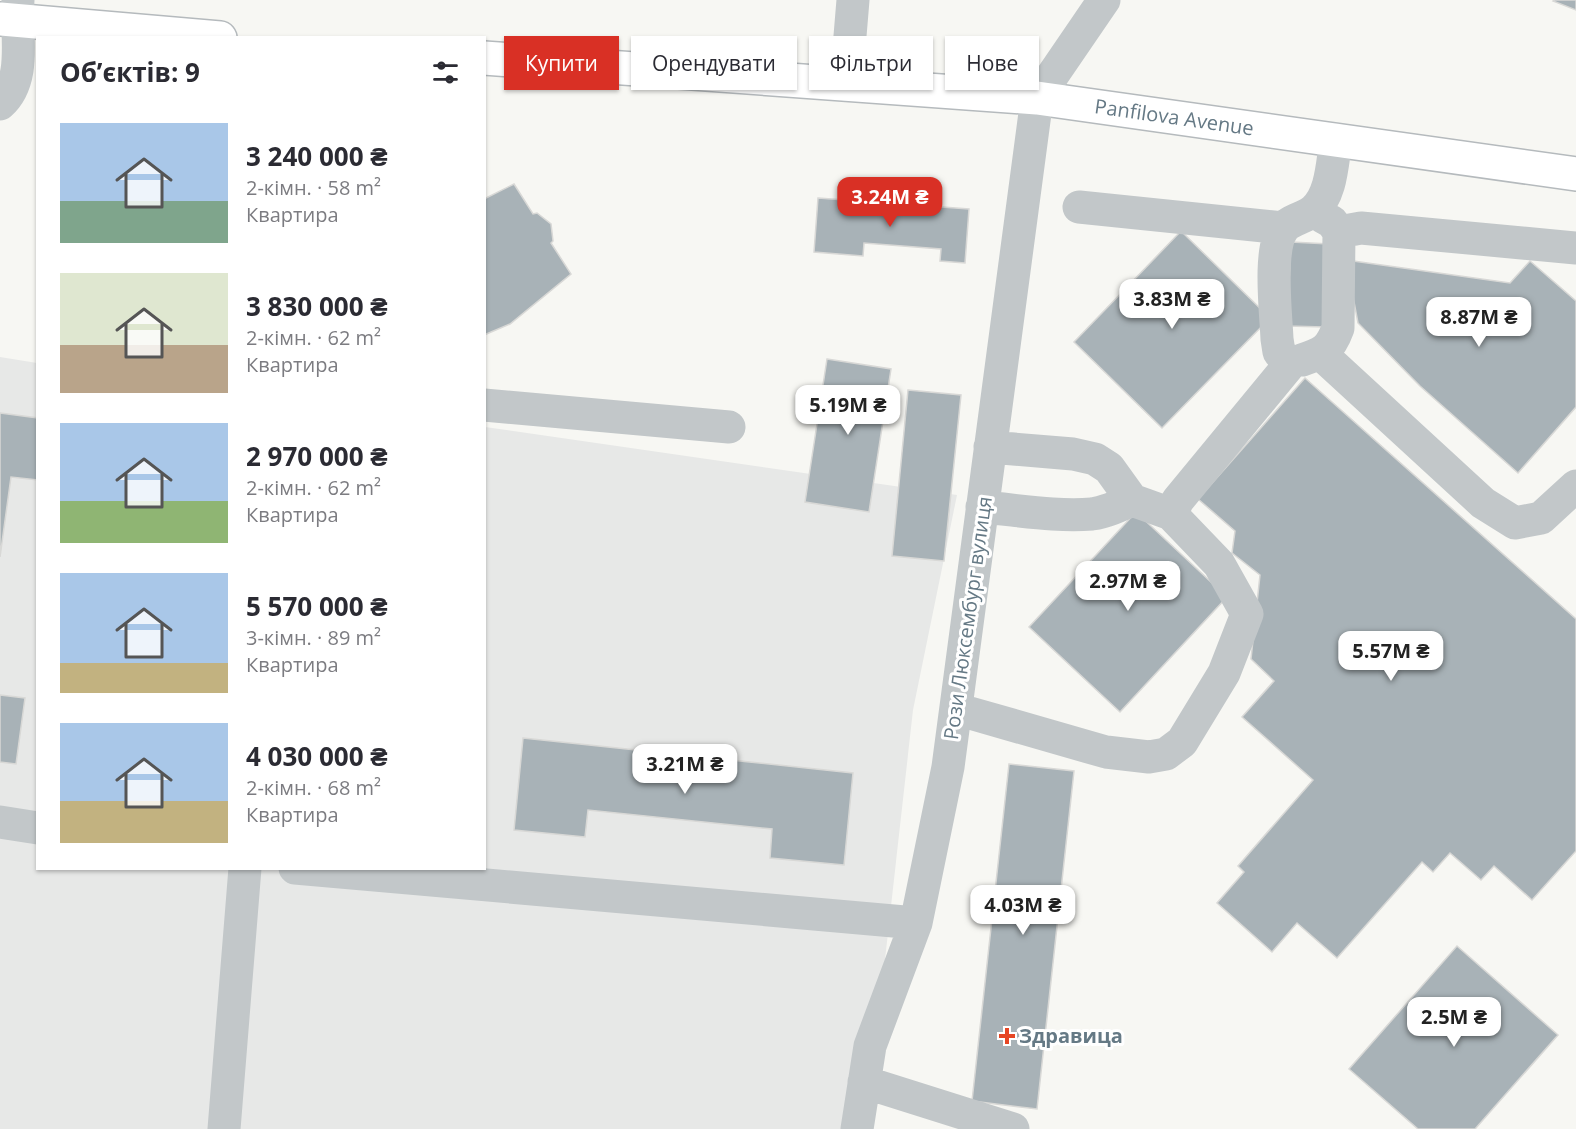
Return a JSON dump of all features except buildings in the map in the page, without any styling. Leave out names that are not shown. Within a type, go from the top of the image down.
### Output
[{"type":"main road","points":[[12,13],[203,36]]},
{"type":"main road","name":"Panfilova Avenue","points":[[486,58],[809,81]]},
{"type":"main road","name":"Panfilova Avenue","points":[[928,90],[1037,98],[1576,174]]},
{"type":"street","points":[[850,36],[853,0]]},
{"type":"street","points":[[1037,98],[1104,0]]},
{"type":"street","points":[[0,104],[5,100],[19,69],[12,13]]},
{"type":"street","name":"Рози Люксембург вулиця","points":[[856,1129],[870,1046],[916,923],[948,767],[1037,98]]},
{"type":"street","points":[[1290,364],[1279,352],[1277,339],[1275,249],[1283,228],[1314,211],[1327,192],[1336,140]]},
{"type":"street","points":[[1079,207],[1283,228]]},
{"type":"street","points":[[1171,514],[1178,500],[1290,364],[1321,354],[1333,343],[1338,328],[1339,232],[1332,222],[1314,211]]},
{"type":"street","points":[[1339,232],[1361,228],[1576,248]]},
{"type":"street","points":[[1321,354],[1483,503],[1515,523],[1541,518],[1576,486]]},
{"type":"street","points":[[486,405],[729,427]]},
{"type":"street","points":[[956,709],[1106,752],[1149,757],[1166,754],[1182,742],[1224,673],[1247,614],[1219,564],[1171,514],[1132,500],[1109,468],[1095,459],[1073,454],[990,447]]},
{"type":"street","points":[[982,507],[1092,514],[1109,510],[1132,500]]},
{"type":"street","points":[[0,822],[36,828]]},
{"type":"street","points":[[224,1129],[245,870]]},
{"type":"street","points":[[318,870],[916,923]]},
{"type":"street","points":[[864,1082],[1013,1129]]},
{"type":"shaded area","points":[[0,357],[36,363],[36,870],[486,870],[486,427],[957,495],[913,710],[866,1129],[0,1129]]},
{"type":"place","name":"Здравица","points":[[1007,1036]]}]
